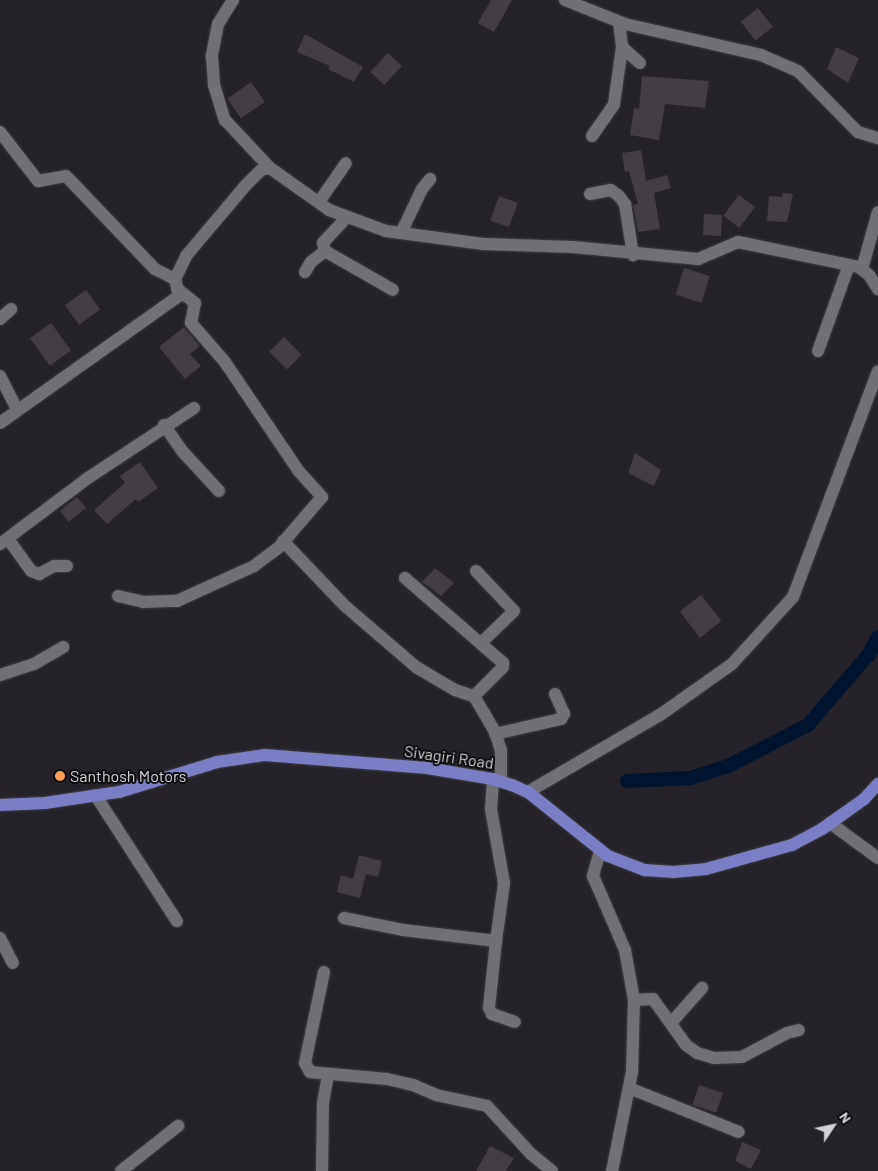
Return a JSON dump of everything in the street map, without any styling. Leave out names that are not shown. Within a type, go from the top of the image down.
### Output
[{"type":"main road","name":"Sivagiri Road","points":[[0,805],[45,803],[119,792],[218,762],[265,755],[428,768],[497,780],[528,792],[600,851],[645,870],[706,869],[792,845],[830,823],[864,799],[878,784]]},
{"type":"street","points":[[233,0],[218,24],[212,56],[214,85],[225,120],[270,168],[319,202],[347,217],[386,231],[483,244],[573,247],[633,255],[704,258],[724,245],[738,242],[862,269],[878,290]]},
{"type":"street","points":[[565,0],[619,22],[761,55],[798,71],[858,132],[878,138]]},
{"type":"street","points":[[592,136],[614,104],[622,47],[619,22]]},
{"type":"street","points":[[622,47],[640,63]]},
{"type":"street","points":[[0,132],[38,181],[66,176],[155,269],[176,284],[195,303],[191,322],[225,362],[298,470],[322,497],[270,555],[254,566],[177,601],[143,602],[118,596]]},
{"type":"street","points":[[319,202],[346,163]]},
{"type":"street","points":[[0,423],[163,310],[179,296],[176,284],[186,256],[246,185],[261,170],[270,168]]},
{"type":"street","points":[[401,233],[422,189],[430,179]]},
{"type":"street","points":[[590,194],[611,190],[625,204],[633,255]]},
{"type":"street","points":[[862,269],[878,212]]},
{"type":"street","points":[[347,217],[323,243],[325,252],[393,290]]},
{"type":"street","points":[[305,272],[311,262],[325,252]]},
{"type":"street","points":[[818,351],[849,265]]},
{"type":"street","points":[[0,319],[11,310]]},
{"type":"street","points":[[528,792],[660,714],[732,664],[793,597],[878,371]]},
{"type":"street","points":[[0,376],[17,410]]},
{"type":"street","points":[[67,566],[54,566],[37,574],[4,541],[44,510],[164,426],[194,408]]},
{"type":"street","points":[[164,426],[182,452],[219,491]]},
{"type":"street","points":[[283,541],[392,648],[416,667],[455,690],[474,696],[495,734],[501,750],[491,809],[504,883],[489,1008],[492,1014],[515,1022]]},
{"type":"street","points":[[476,572],[514,612],[482,643]]},
{"type":"street","points":[[404,578],[482,643],[504,665],[474,696]]},
{"type":"street","points":[[0,675],[34,664],[63,647]]},
{"type":"street","points":[[495,734],[562,719],[564,714],[555,694]]},
{"type":"street","points":[[96,796],[177,921]]},
{"type":"street","points":[[830,823],[878,858]]},
{"type":"street","points":[[600,851],[593,876],[625,950],[634,1000],[629,1088],[612,1171]]},
{"type":"street","points":[[344,918],[402,930],[496,941]]},
{"type":"street","points":[[0,938],[13,963]]},
{"type":"street","points":[[324,972],[305,1064],[310,1072],[387,1079],[487,1106],[531,1154],[552,1171]]},
{"type":"street","points":[[671,1023],[702,988]]},
{"type":"street","points":[[634,1000],[652,999],[686,1045],[697,1053],[727,1060],[747,1054],[786,1033],[799,1030]]},
{"type":"street","points":[[322,1171],[323,1102],[328,1075]]},
{"type":"street","points":[[629,1088],[740,1132]]},
{"type":"street","points":[[121,1171],[178,1126]]},
{"type":"building","points":[[491,0],[512,0],[494,32],[478,23]]},
{"type":"building","points":[[758,8],[773,27],[755,40],[741,22]]},
{"type":"building","points":[[305,34],[363,67],[354,82],[328,69],[330,66],[297,52]]},
{"type":"building","points":[[836,47],[859,58],[848,83],[827,69]]},
{"type":"building","points":[[388,53],[402,66],[384,85],[370,72]]},
{"type":"building","points":[[642,76],[709,81],[705,108],[665,104],[659,140],[630,135],[634,108],[639,109]]},
{"type":"building","points":[[251,82],[265,102],[241,118],[227,99]]},
{"type":"building","points":[[641,150],[646,181],[667,175],[671,188],[654,193],[660,229],[638,232],[633,205],[638,204],[629,171],[625,172],[622,153]]},
{"type":"building","points":[[783,193],[793,194],[787,222],[767,221],[769,196],[782,197]]},
{"type":"building","points":[[739,195],[755,207],[739,228],[723,216]]},
{"type":"building","points":[[499,196],[518,203],[509,227],[490,220]]},
{"type":"building","points":[[704,214],[722,215],[721,236],[703,235]]},
{"type":"building","points":[[684,268],[710,276],[702,303],[676,295]]},
{"type":"building","points":[[86,290],[100,309],[79,325],[65,305]]},
{"type":"building","points":[[51,323],[71,351],[50,366],[30,338]]},
{"type":"building","points":[[184,327],[200,346],[190,354],[201,366],[185,379],[159,347]]},
{"type":"building","points":[[284,337],[302,355],[287,370],[269,352]]},
{"type":"building","points":[[635,453],[661,470],[654,486],[628,473]]},
{"type":"building","points":[[140,462],[158,488],[138,502],[136,499],[107,524],[94,510],[125,483],[120,476]]},
{"type":"building","points":[[77,497],[86,508],[69,522],[60,511]]},
{"type":"building","points":[[435,568],[454,583],[441,596],[422,582]]},
{"type":"building","points":[[701,595],[721,621],[700,638],[680,612]]},
{"type":"building","points":[[359,855],[382,861],[378,877],[366,874],[360,898],[337,892],[341,875],[353,879]]},
{"type":"building","points":[[699,1085],[723,1093],[716,1113],[693,1105]]},
{"type":"building","points":[[742,1142],[761,1150],[751,1169],[735,1161]]},
{"type":"building","points":[[490,1146],[514,1158],[506,1171],[476,1171]]},
{"type":"waterway","points":[[627,781],[691,778],[728,766],[808,725],[869,654],[878,637]]},
{"type":"place","name":"Santhosh Motors","points":[[60,776]]}]
